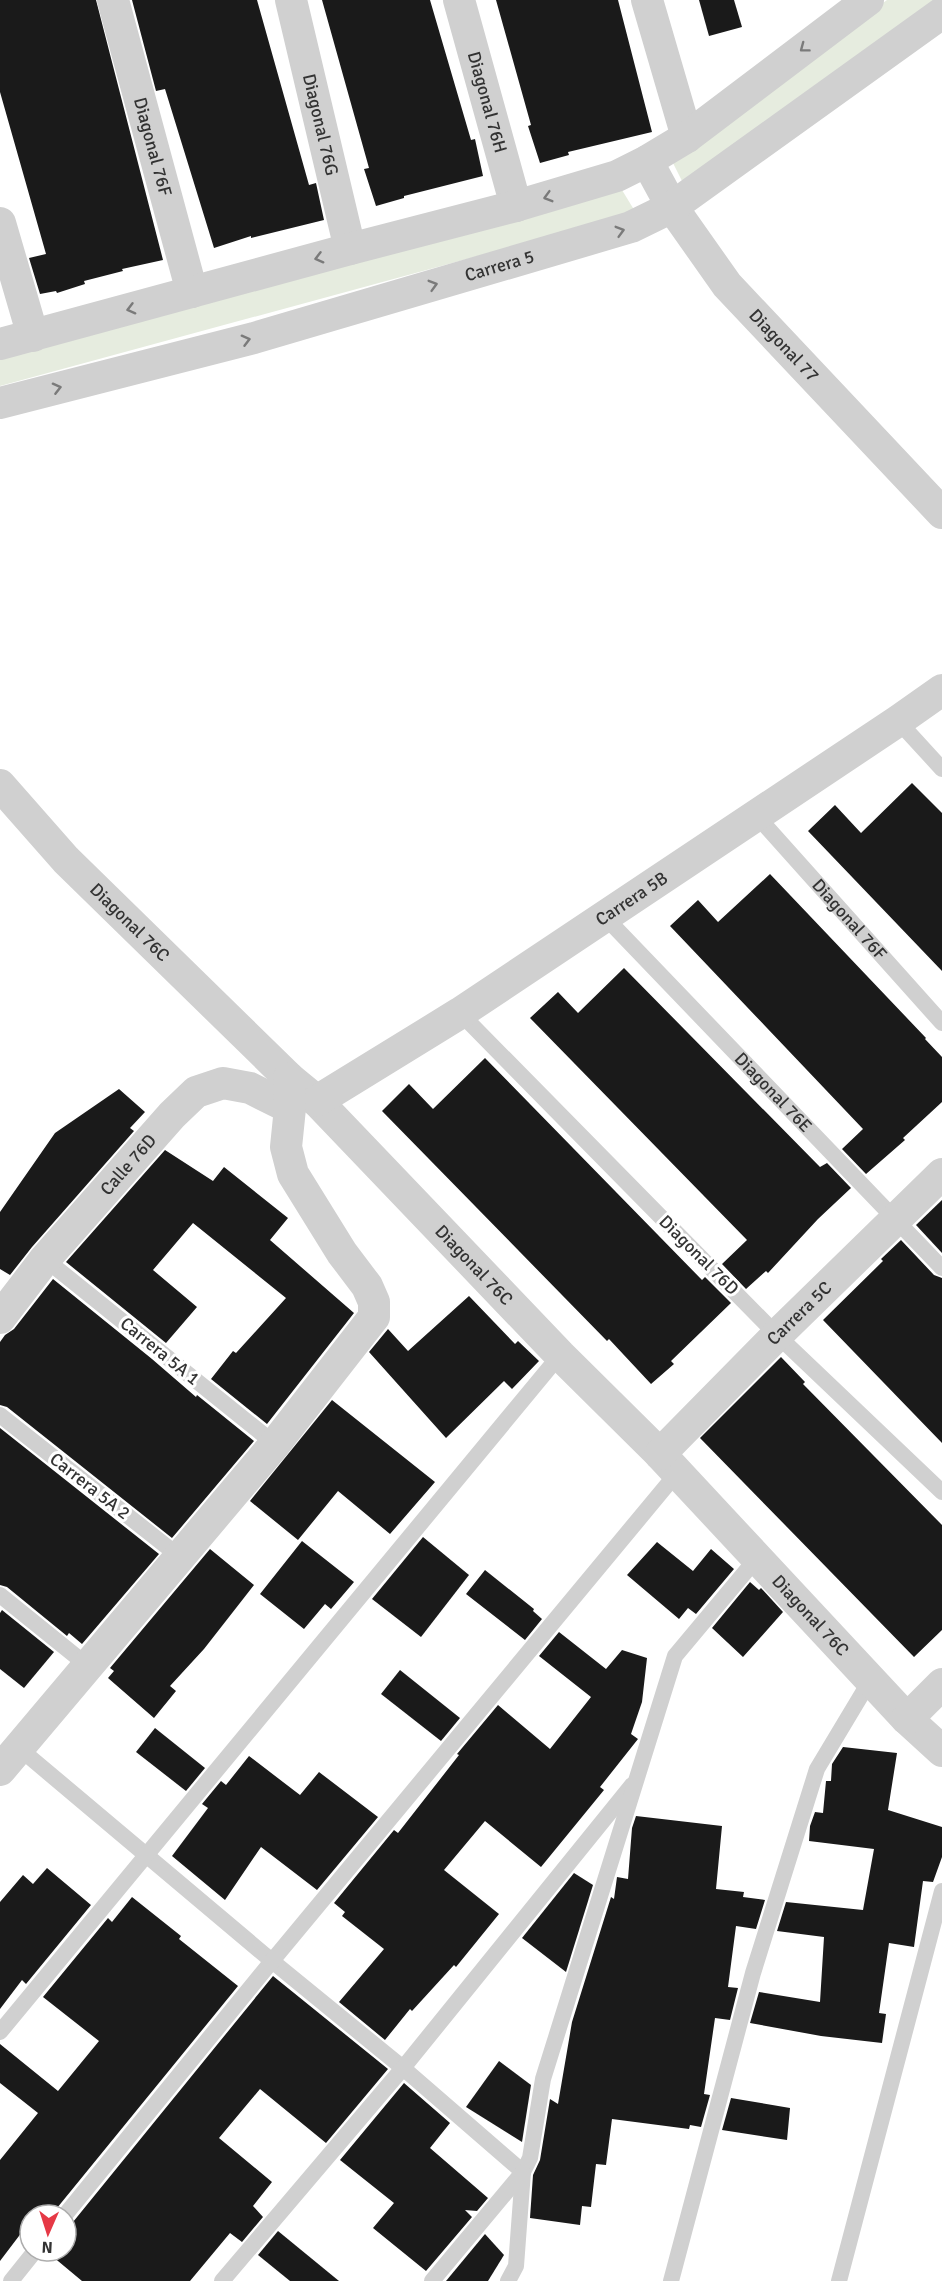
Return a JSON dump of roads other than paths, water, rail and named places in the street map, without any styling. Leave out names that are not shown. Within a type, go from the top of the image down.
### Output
[{"type":"street","name":"Diagonal 76F","points":[[113,0],[192,292]]},
{"type":"street","name":"Diagonal 76G","points":[[291,0],[350,249]]},
{"type":"street","name":"Diagonal 76H","points":[[459,0],[516,206]]},
{"type":"street","points":[[647,0],[687,137]]},
{"type":"street","points":[[0,344],[516,206],[617,176],[687,137],[850,6]]},
{"type":"street","name":"Carrera 5","points":[[0,403],[277,331],[631,227],[672,207],[942,12]]},
{"type":"street","name":"Diagonal 77","points":[[647,161],[672,207],[727,285],[942,513]]},
{"type":"street","points":[[0,223],[33,336]]},
{"type":"street","name":"Carrera 5B","points":[[299,1095],[460,1013],[942,690]]},
{"type":"street","name":"Diagonal 76C","points":[[0,785],[66,860],[669,1463],[907,1719],[942,1751]]},
{"type":"street","name":"Calle 76D","points":[[0,1318],[45,1259],[172,1115],[196,1092],[224,1083],[299,1095]]},
{"type":"street","points":[[10,1759],[275,1444],[374,1317],[374,1302],[367,1286],[342,1253],[293,1174],[285,1147],[299,1095]]},
{"type":"street","name":"Carrera 5C","points":[[669,1463],[777,1335],[942,1174]]},
{"type":"street","points":[[907,1719],[942,1684]]},
{"type":"lane","points":[[898,721],[942,769]]},
{"type":"lane","name":"Diagonal 76F","points":[[756,815],[942,1023]]},
{"type":"lane","name":"Diagonal 76E","points":[[605,917],[942,1268]]},
{"type":"lane","name":"Diagonal 76D","points":[[460,1013],[777,1335],[942,1492]]},
{"type":"lane","name":"Carrera 5A 1","points":[[45,1259],[275,1444]]},
{"type":"lane","points":[[0,2032],[550,1367]]},
{"type":"lane","name":"Carrera 5A 2","points":[[0,1415],[180,1557]]},
{"type":"lane","points":[[75,2203],[272,1961],[669,1463]]},
{"type":"lane","points":[[432,2281],[523,2172],[530,2158],[543,2079],[675,1656],[757,1558]]},
{"type":"lane","points":[[0,1595],[88,1666]]},
{"type":"lane","points":[[671,2281],[753,1973],[817,1769],[871,1679]]},
{"type":"lane","points":[[10,1759],[148,1854],[272,1961],[404,2068],[523,2172]]},
{"type":"lane","points":[[222,2281],[404,2068],[639,1776]]},
{"type":"lane","points":[[839,2281],[942,1891]]},
{"type":"lane","points":[[508,2281],[516,2266],[523,2172]]},
{"type":"lane","points":[[11,2281],[25,2263]]}]
